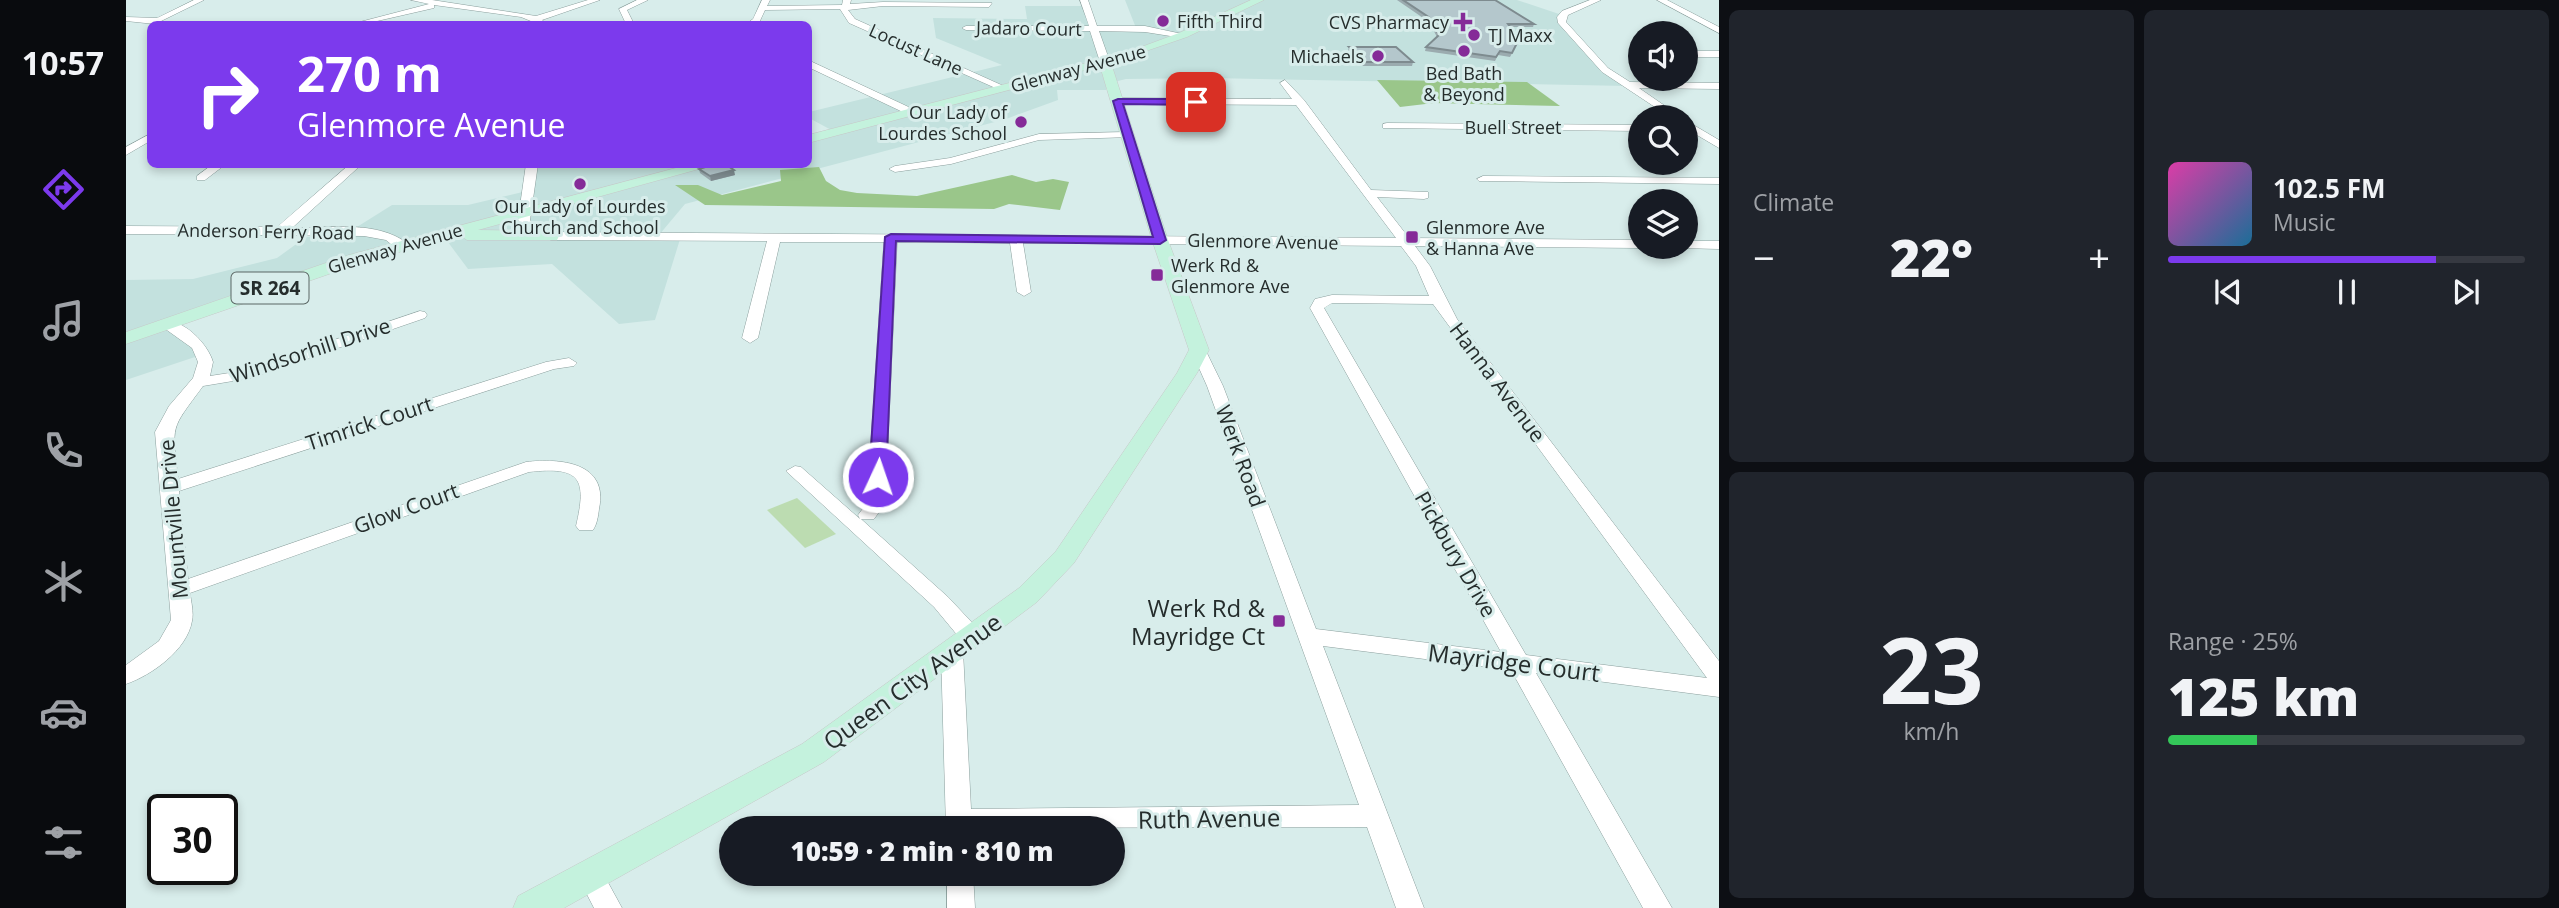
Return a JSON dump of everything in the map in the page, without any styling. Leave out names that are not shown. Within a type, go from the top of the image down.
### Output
[{"type":"main road","name":"Glenway Avenue","points":[[812,138],[1129,55],[1183,35],[1259,0]]},
{"type":"main road","name":"Werk Road","points":[[1105,62],[1160,240],[1199,350]]},
{"type":"main road","name":"Glenway Avenue","points":[[126,338],[306,275],[402,246],[695,168]]},
{"type":"main road","points":[[527,194],[572,200]]},
{"type":"main road","points":[[443,234],[551,236]]},
{"type":"main road","name":"Queen City Avenue","points":[[531,908],[813,753],[1028,596],[1065,557],[1181,382],[1199,350]]},
{"type":"street","points":[[126,19],[155,21],[200,0]]},
{"type":"street","points":[[415,0],[534,21]]},
{"type":"street","points":[[542,21],[596,0]]},
{"type":"street","points":[[629,21],[623,9],[644,0]]},
{"type":"street","name":"Werk Road","points":[[1084,0],[1105,62]]},
{"type":"street","points":[[1597,0],[1565,13],[1560,20],[1605,69],[1657,105]]},
{"type":"street","points":[[1661,0],[1719,30]]},
{"type":"street","points":[[368,21],[437,3]]},
{"type":"street","name":"Locust Lane","points":[[846,3],[845,14],[852,21],[1003,88]]},
{"type":"street","points":[[756,21],[765,4],[989,5]]},
{"type":"street","name":"Jadaro Court","points":[[966,28],[1150,29],[1183,35]]},
{"type":"street","points":[[1698,54],[1719,54]]},
{"type":"street","points":[[812,65],[912,112]]},
{"type":"street","name":"Hanna Avenue","points":[[1285,83],[1427,272],[1438,300],[1719,677]]},
{"type":"street","points":[[1626,85],[1719,86]]},
{"type":"street","points":[[1118,101],[1300,102]]},
{"type":"street","name":"Buell Street","points":[[1387,126],[1628,128]]},
{"type":"street","points":[[1698,127],[1719,129]]},
{"type":"street","points":[[1698,132],[1719,145]]},
{"type":"street","points":[[895,169],[951,161],[1039,137],[1127,135]]},
{"type":"street","points":[[126,152],[147,141]]},
{"type":"street","points":[[201,178],[215,168]]},
{"type":"street","points":[[281,231],[352,168]]},
{"type":"street","points":[[531,168],[524,220],[527,226],[551,236]]},
{"type":"street","points":[[1483,179],[1719,181]]},
{"type":"street","points":[[1368,193],[1424,195]]},
{"type":"street","name":"Anderson Ferry Road","points":[[126,230],[376,234],[390,237],[402,246]]},
{"type":"street","name":"Glenmore Avenue","points":[[551,236],[1628,244]]},
{"type":"street","points":[[750,338],[775,236]]},
{"type":"street","points":[[867,515],[876,504],[891,237]]},
{"type":"street","points":[[1016,238],[1024,292]]},
{"type":"street","points":[[1698,245],[1719,245]]},
{"type":"street","name":"Pickbury Drive","points":[[1438,300],[1332,299],[1320,302],[1317,308],[1658,908]]},
{"type":"street","name":"Windsorhill Drive","points":[[200,382],[253,373],[420,315]]},
{"type":"street","points":[[169,325],[198,346],[204,354],[205,364],[200,382]]},
{"type":"street","name":"Werk Road","points":[[1199,350],[1215,386],[1410,908]]},
{"type":"street","name":"Timrick Court","points":[[171,487],[552,365],[569,363]]},
{"type":"street","name":"Mountville Drive","points":[[126,675],[149,663],[162,652],[178,631],[182,620],[171,487],[163,442],[164,432],[176,408],[200,382]]},
{"type":"street","name":"Glow Court","points":[[180,589],[526,467],[551,465],[581,475],[591,488],[592,495],[586,526]]},
{"type":"street","points":[[794,471],[941,603],[962,643],[958,816]]},
{"type":"street","name":"Mayridge Court","points":[[1308,636],[1719,688]]},
{"type":"street","name":"Ruth Avenue","points":[[1125,821],[1376,816]]},
{"type":"street","points":[[590,875],[608,908]]},
{"type":"street","points":[[960,886],[961,908]]},
{"type":"shaded area","points":[[1125,0],[1517,0],[1562,15],[1584,47],[1628,86],[1211,78],[1126,79],[1106,84],[1106,90],[1057,90],[1058,100],[1006,119],[685,204],[659,235],[681,236],[655,320],[619,324],[552,264],[468,269],[442,234],[170,324],[204,354],[126,380],[126,280],[193,279],[277,258],[306,237],[341,237],[392,205],[468,205],[527,191],[531,168],[812,168],[812,138],[835,132],[812,120],[812,111],[1002,65],[936,38],[933,18],[1027,19],[1025,6],[1086,6],[1093,29],[1136,28]]},
{"type":"green space","points":[[1377,80],[1527,82],[1560,106],[1434,103],[1400,107]]},
{"type":"green space","points":[[819,167],[826,181],[840,190],[857,193],[917,196],[1012,175],[1036,182],[1053,179],[1069,182],[1060,210],[1009,204],[994,209],[705,205],[675,185],[698,185],[722,195],[781,181],[780,170]]},
{"type":"green space","points":[[797,498],[836,534],[805,548],[767,510]]},
{"type":"building","points":[[1403,0],[1495,0],[1534,24],[1508,24],[1519,39],[1512,53],[1500,51],[1496,57],[1426,47],[1439,35],[1430,18]]},
{"type":"building","name":"Michaels","points":[[1349,47],[1396,47],[1413,62],[1364,62]]},
{"type":"building","points":[[731,168],[734,170],[710,176],[699,169]]},
{"type":"place","name":"Fifth Third","points":[[1163,21]]},
{"type":"place","name":"CVS Pharmacy","points":[[1463,22]]},
{"type":"place","name":"TJ Maxx","points":[[1474,35]]},
{"type":"place","name":"Bed Bath & Beyond","points":[[1464,51]]},
{"type":"place","name":"Michaels","points":[[1378,56]]},
{"type":"place","name":"Our Lady of Lourdes School","points":[[1021,122]]},
{"type":"place","name":"Our Lady of Lourdes Church and School","points":[[580,184]]},
{"type":"place","name":"Glenmore Ave & Hanna Ave","points":[[1412,237]]},
{"type":"place","name":"Werk Rd & Glenmore Ave","points":[[1157,275]]},
{"type":"place","name":"Werk Rd & Mayridge Ct","points":[[1279,621]]},
{"type":"route","points":[[878,477],[891,237],[1160,240],[1118,101],[1196,102]]}]
